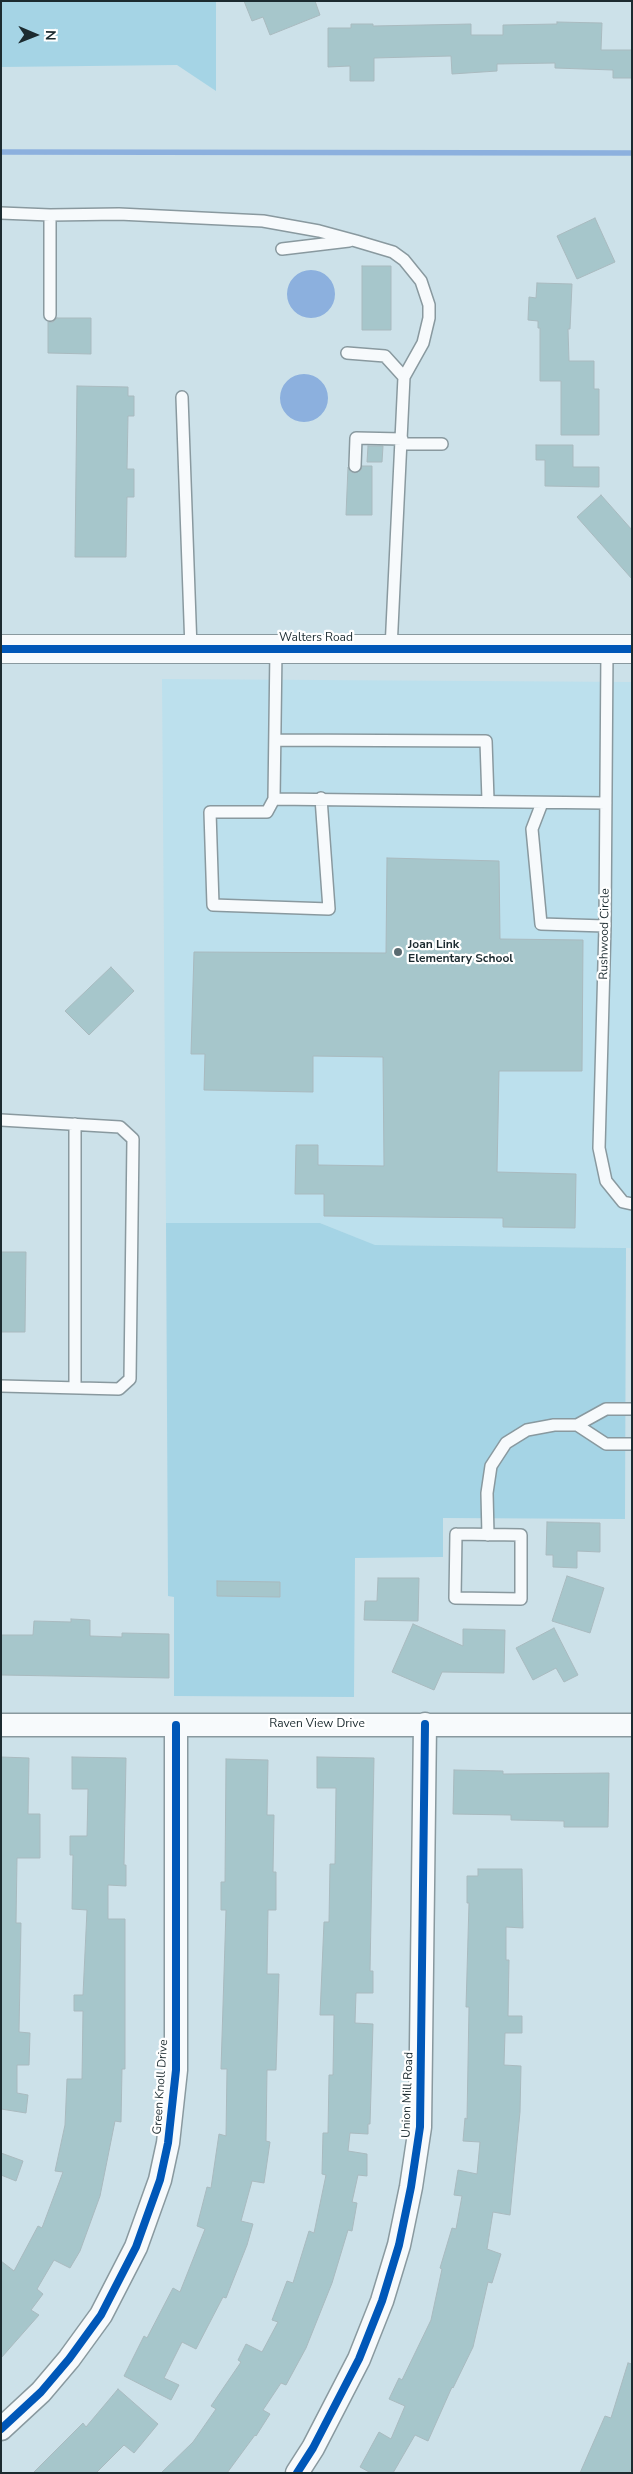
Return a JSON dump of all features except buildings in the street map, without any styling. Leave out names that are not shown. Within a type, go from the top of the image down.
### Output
[{"type":"street","name":"Walters Road","points":[[1,649],[620,649]]},
{"type":"street","name":"Union Mill Road","points":[[297,2473],[314,2448],[360,2360],[382,2301],[396,2254],[411,2187],[420,2127],[425,1724]]},
{"type":"street","name":"Raven View Drive","points":[[1,1725],[632,1725]]},
{"type":"street","name":"Green Knoll Drive","points":[[1,2429],[41,2392],[69,2359],[101,2315],[136,2247],[160,2180],[168,2143],[176,2070],[176,1725]]},
{"type":"lane","points":[[1,213],[50,215],[119,214],[263,222],[319,231],[393,252],[414,270],[426,293],[429,305],[428,331],[424,344],[404,376],[391,649]]},
{"type":"lane","points":[[50,215],[50,315]]},
{"type":"lane","points":[[282,249],[356,241]]},
{"type":"lane","points":[[347,353],[385,356],[404,376]]},
{"type":"lane","points":[[182,397],[191,649]]},
{"type":"lane","points":[[355,466],[356,438],[442,444]]},
{"type":"lane","points":[[276,649],[274,799],[267,812],[210,812],[213,904],[329,909],[321,798]]},
{"type":"lane","name":"Rushwood Circle","points":[[620,649],[606,802],[606,926],[599,1148],[606,1181],[623,1202],[632,1204]]},
{"type":"lane","points":[[275,740],[486,741],[488,800]]},
{"type":"lane","points":[[274,799],[488,800],[542,803],[606,802]]},
{"type":"lane","points":[[542,803],[532,828],[541,924],[606,926]]},
{"type":"lane","points":[[1,1120],[120,1126],[133,1139],[130,1379],[119,1389],[1,1386]]},
{"type":"lane","points":[[75,1124],[76,1388]]},
{"type":"lane","points":[[488,1535],[488,1493],[492,1466],[506,1443],[527,1430],[554,1425],[577,1425],[606,1408],[632,1409]]},
{"type":"lane","points":[[577,1425],[606,1444],[632,1444]]},
{"type":"lane","points":[[456,1534],[488,1535],[521,1535],[520,1599],[455,1598],[456,1534]]},
{"type":"shaded area","points":[[1,1],[216,1],[216,91],[177,65],[1,67]]},
{"type":"shaded area","points":[[306,270],[316,270],[328,277],[335,289],[335,299],[328,311],[316,318],[306,318],[298,314],[291,307],[287,299],[287,289],[291,281],[298,274]]},
{"type":"shaded area","points":[[299,374],[309,374],[321,381],[328,393],[328,403],[321,415],[309,422],[299,422],[291,418],[284,411],[280,403],[280,393],[284,385],[291,378]]},
{"type":"shaded area","name":"Joan Link Elementary School","points":[[162,679],[632,682],[632,1248],[374,1245],[320,1223],[166,1223]]},
{"type":"shaded area","points":[[166,1223],[320,1223],[375,1245],[626,1248],[625,1519],[443,1518],[443,1557],[355,1558],[354,1697],[174,1696],[174,1597],[168,1596]]},
{"type":"waterway","points":[[1,152],[632,153]]},
{"type":"cycle path","points":[[1,649],[632,649]]},
{"type":"cycle path","points":[[297,2473],[313,2448],[359,2359],[382,2301],[399,2245],[411,2187],[420,2127],[425,1724]]},
{"type":"cycle path","points":[[1,2429],[41,2392],[69,2359],[101,2315],[136,2247],[160,2180],[168,2143],[176,2070],[176,1725]]},
{"type":"place","name":"Joan Link Elementary School","points":[[398,952]]}]
